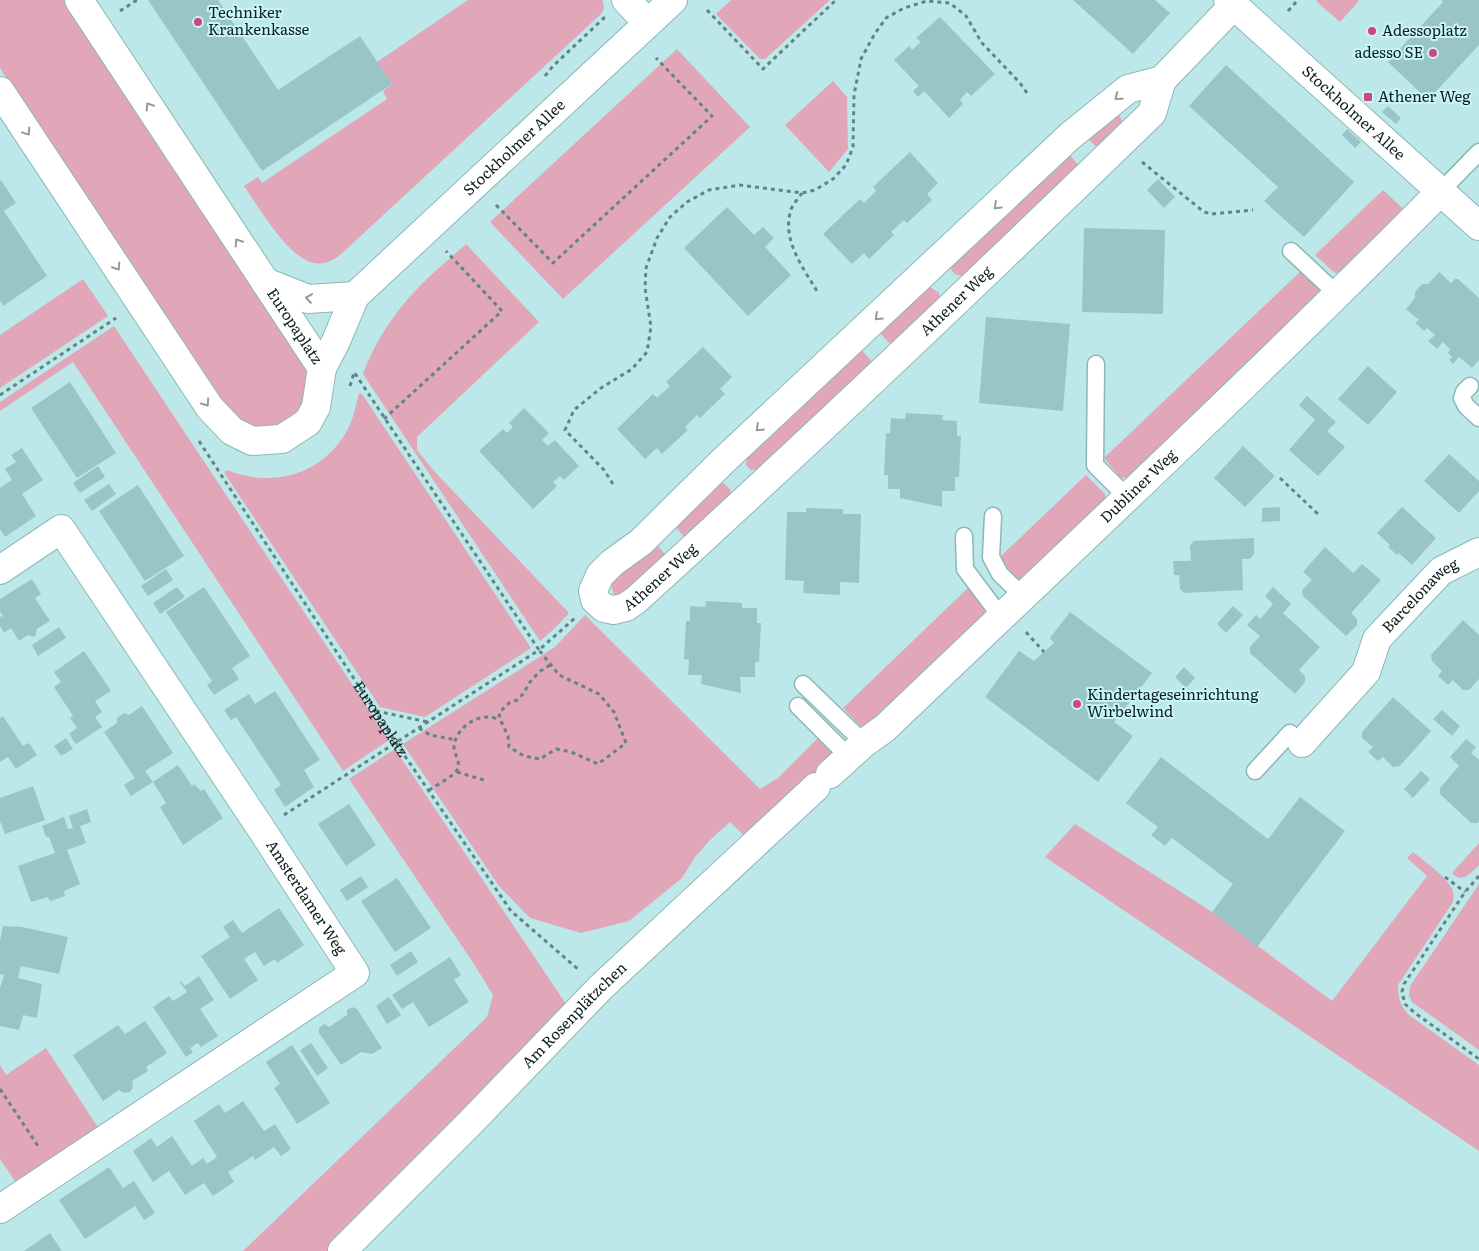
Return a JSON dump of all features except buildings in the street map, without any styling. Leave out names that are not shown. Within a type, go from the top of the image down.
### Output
[{"type":"street","name":"Europaplatz","points":[[0,91],[210,408],[232,431],[252,441],[282,439],[308,422],[316,406],[322,368],[79,0]]},
{"type":"street","name":"Stockholmer Allee","points":[[322,368],[355,296],[673,0]]},
{"type":"street","name":"Stockholmer Allee","points":[[1231,3],[1479,226]]},
{"type":"street","name":"Athener Weg","points":[[595,600],[604,608],[614,610],[626,607],[636,600],[920,336],[1152,113],[1162,80],[1231,3]]},
{"type":"street","points":[[616,8],[648,23]]},
{"type":"street","points":[[595,600],[593,591],[600,576],[612,563],[641,542],[722,462],[1070,136],[1128,89],[1162,80]]},
{"type":"street","name":"Dubliner Weg","points":[[840,765],[884,728],[1127,497],[1338,294],[1441,191]]},
{"type":"street","points":[[265,282],[308,299],[355,296]]},
{"type":"street","name":"Amsterdamer Weg","points":[[0,570],[61,529],[355,973],[0,1208]]},
{"type":"street","name":"Barcelonaweg","points":[[1296,738],[1366,672],[1377,639],[1441,571],[1479,552]]},
{"type":"street","name":"Am Rosenplätzchen","points":[[342,1251],[472,1121],[600,988],[840,765]]},
{"type":"lane","points":[[1441,191],[1479,152]]},
{"type":"lane","points":[[1291,251],[1338,294]]},
{"type":"lane","points":[[1096,364],[1095,465],[1127,497]]},
{"type":"lane","points":[[1470,386],[1464,392],[1462,398],[1466,406],[1479,418]]},
{"type":"lane","points":[[993,516],[991,557],[1000,574],[1023,596]]},
{"type":"lane","points":[[964,536],[965,569],[1001,617]]},
{"type":"lane","points":[[803,684],[840,765]]},
{"type":"lane","points":[[798,706],[840,765]]},
{"type":"lane","points":[[1255,771],[1296,738]]},
{"type":"path","points":[[120,11],[137,0]]},
{"type":"path","points":[[707,10],[763,69],[836,0]]},
{"type":"path","points":[[1288,11],[1298,0]]},
{"type":"path","points":[[613,484],[604,470],[565,430],[574,410],[601,388],[632,369],[647,352],[651,327],[645,288],[646,268],[657,238],[670,218],[687,202],[709,190],[740,185],[802,193],[815,190],[833,179],[846,165],[853,147],[854,96],[861,59],[886,18],[904,8],[927,1],[950,4],[966,16],[982,43],[1027,93]]},
{"type":"path","points":[[545,76],[553,66],[616,8]]},
{"type":"path","points":[[496,205],[553,263],[712,116],[656,58]]},
{"type":"path","points":[[1122,142],[1147,167],[1204,212],[1212,214],[1253,210]]},
{"type":"path","points":[[802,193],[790,211],[788,233],[794,251],[817,291]]},
{"type":"path","points":[[384,420],[502,311],[446,251]]},
{"type":"path","points":[[0,395],[118,318]]},
{"type":"path","points":[[354,372],[384,420],[550,665],[559,675],[599,694],[614,712],[626,742],[598,764],[571,752],[556,749],[540,759],[524,756],[509,747],[508,736],[500,720],[499,713],[509,703],[517,700],[524,694],[530,682],[539,672],[550,665]]},
{"type":"path","name":"Europaplatz","points":[[195,434],[396,743],[511,911],[600,988]]},
{"type":"path","points":[[1280,478],[1319,515]]},
{"type":"path","points":[[262,830],[539,650],[595,600]]},
{"type":"path","points":[[375,711],[428,722]]},
{"type":"path","points":[[429,790],[457,772],[459,766],[454,748],[456,737],[465,726],[475,719],[489,717],[500,720]]},
{"type":"path","points":[[419,728],[430,735],[456,740]]},
{"type":"path","points":[[457,772],[488,781]]},
{"type":"path","points":[[1445,876],[1465,892]]},
{"type":"path","points":[[1479,876],[1465,892],[1404,984],[1402,992],[1405,1004],[1415,1013],[1479,1059]]},
{"type":"path","points":[[0,1089],[55,1171]]},
{"type":"shaded area","points":[[0,0],[70,0],[306,356],[309,375],[304,397],[298,410],[288,419],[263,427],[248,425],[235,418],[219,401],[0,68]]},
{"type":"shaded area","points":[[468,0],[602,0],[604,7],[601,14],[339,256],[324,263],[314,263],[304,259],[294,252],[275,230],[244,186],[258,177],[262,183],[387,99],[383,91],[392,84],[377,62]]},
{"type":"shaded area","points":[[731,0],[830,0],[765,59],[760,59],[716,14]]},
{"type":"shaded area","points":[[1317,0],[1358,0],[1359,1],[1340,22]]},
{"type":"shaded area","points":[[677,49],[750,127],[563,299],[490,222]]},
{"type":"shaded area","points":[[833,81],[847,97],[848,149],[829,172],[785,125]]},
{"type":"shaded area","points":[[1113,114],[1120,116],[1122,129],[1100,151],[1085,135]]},
{"type":"shaded area","points":[[1067,152],[1082,169],[968,275],[961,276],[954,273],[949,265]]},
{"type":"shaded area","points":[[1383,190],[1407,212],[1343,272],[1335,273],[1315,255]]},
{"type":"shaded area","points":[[466,244],[539,322],[417,437],[417,450],[435,472],[569,613],[540,641],[363,374],[373,350],[402,306],[425,280]]},
{"type":"shaded area","points":[[1302,270],[1320,287],[1320,297],[1131,477],[1121,478],[1104,458]]},
{"type":"shaded area","points":[[83,279],[108,316],[0,388],[0,335]]},
{"type":"shaded area","points":[[930,287],[939,293],[938,304],[892,346],[878,331],[924,288]]},
{"type":"shaded area","points":[[114,326],[389,740],[343,771],[73,362],[0,411],[0,402]]},
{"type":"shaded area","points":[[860,348],[874,364],[762,469],[751,470],[746,465],[747,455]]},
{"type":"shaded area","points":[[359,393],[362,394],[531,648],[425,717],[380,707],[225,474],[227,470],[245,476],[280,477],[297,473],[312,466],[339,443],[351,423]]},
{"type":"shaded area","points":[[1086,475],[1105,494],[1106,503],[1025,579],[1016,579],[1002,564],[1000,557]]},
{"type":"shaded area","points":[[720,482],[729,488],[731,498],[687,540],[673,524]]},
{"type":"shaded area","points":[[654,542],[668,557],[619,598],[614,595],[611,585],[614,580]]},
{"type":"shaded area","points":[[970,586],[985,606],[984,616],[870,727],[861,727],[843,708]]},
{"type":"shaded area","points":[[585,615],[760,789],[778,778],[818,738],[834,755],[747,838],[730,822],[695,857],[682,878],[629,921],[581,933],[530,918],[499,886],[403,744],[555,647]]},
{"type":"shaded area","points":[[395,749],[564,1001],[569,1013],[330,1251],[243,1251],[487,1017],[493,995],[349,779]]},
{"type":"shaded area","points":[[1075,824],[1212,912],[1332,1001],[1427,876],[1407,858],[1413,852],[1428,864],[1451,887],[1454,894],[1453,902],[1398,985],[1399,998],[1403,1008],[1409,1015],[1479,1065],[1479,1151],[1045,857]]},
{"type":"shaded area","points":[[1479,843],[1479,865],[1463,877],[1459,878],[1452,873]]},
{"type":"shaded area","points":[[1479,884],[1479,1050],[1412,1002],[1409,995],[1410,986]]},
{"type":"shaded area","points":[[46,1048],[99,1129],[17,1184],[0,1159],[0,1065],[6,1075]]},
{"type":"place","name":"Techniker Krankenkasse","points":[[198,22]]},
{"type":"place","name":"Adessoplatz","points":[[1372,31]]},
{"type":"place","name":"adesso SE","points":[[1433,53]]},
{"type":"place","name":"Athener Weg","points":[[1368,97]]},
{"type":"place","name":"Kindertageseinrichtung Wirbelwind","points":[[1077,704]]}]
